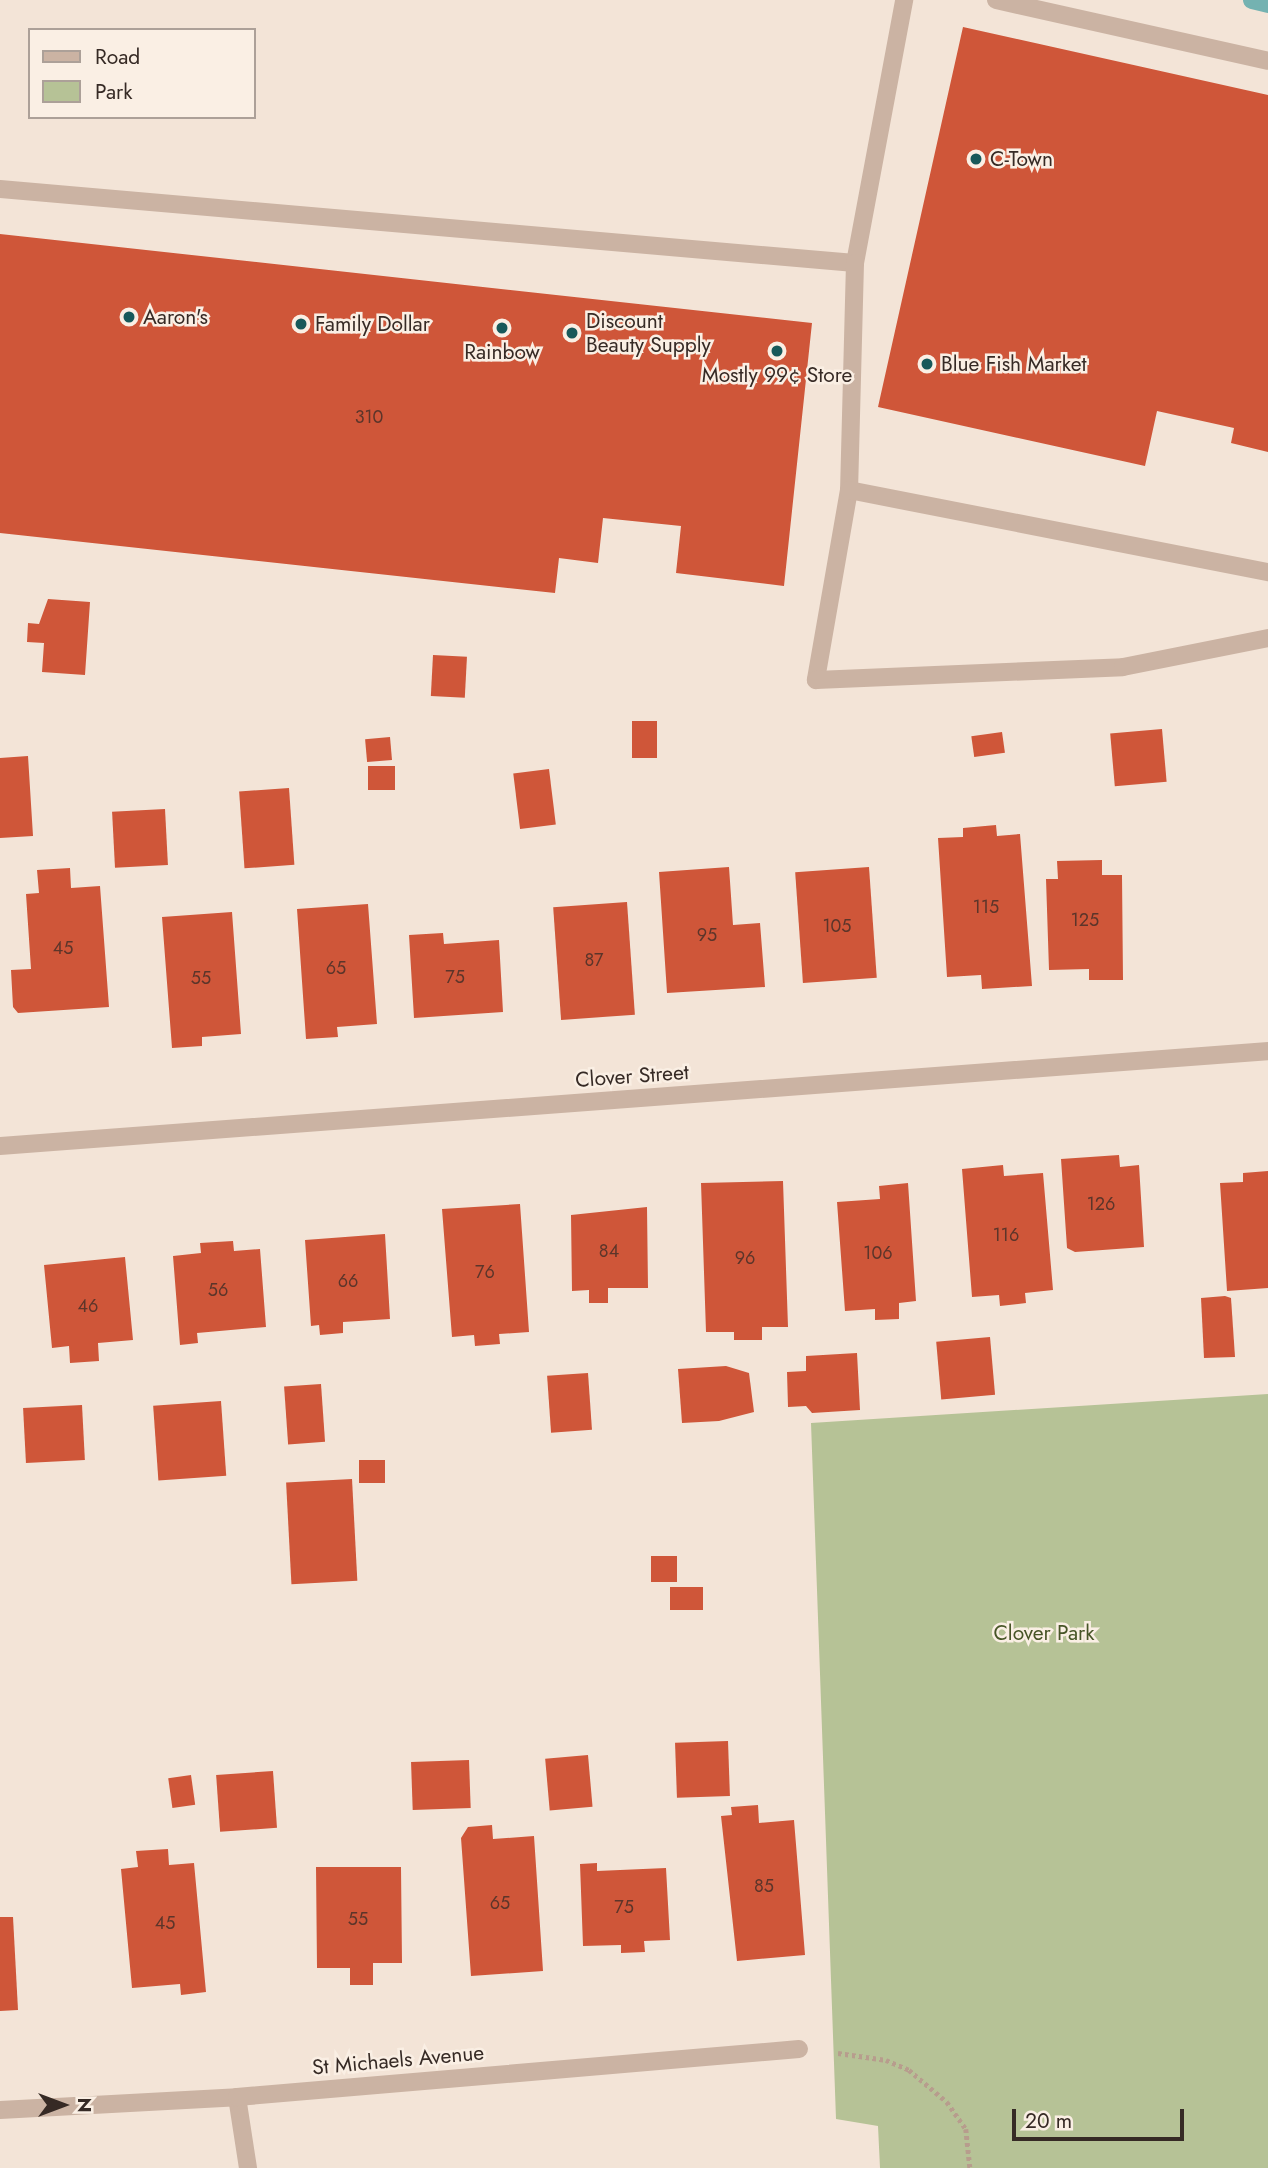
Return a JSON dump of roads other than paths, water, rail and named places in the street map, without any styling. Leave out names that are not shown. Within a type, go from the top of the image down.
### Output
[{"type":"street","points":[[904,0],[855,263],[849,489],[816,680],[1124,667],[1268,638]]},
{"type":"street","points":[[996,0],[1268,61]]},
{"type":"street","points":[[0,189],[855,263]]},
{"type":"street","points":[[849,489],[1268,572]]},
{"type":"street","name":"Clover Street","points":[[0,1146],[1268,1051]]},
{"type":"street","name":"St Michaels Avenue","points":[[0,2110],[237,2097],[799,2049]]},
{"type":"street","points":[[237,2097],[248,2168]]},
{"type":"waterway","points":[[1252,0],[1268,4]]},
{"type":"place","name":"C-Town","points":[[976,159]]},
{"type":"place","name":"Aaron's","points":[[129,317]]},
{"type":"place","name":"Family Dollar","points":[[301,324]]},
{"type":"place","name":"Rainbow","points":[[502,328]]},
{"type":"place","name":"Discount Beauty Supply","points":[[572,333]]},
{"type":"place","name":"Mostly 99¢ Store","points":[[777,351]]},
{"type":"place","name":"Blue Fish Market","points":[[927,364]]},
{"type":"park label","name":"Clover Park","points":[[1044,1633]]}]
